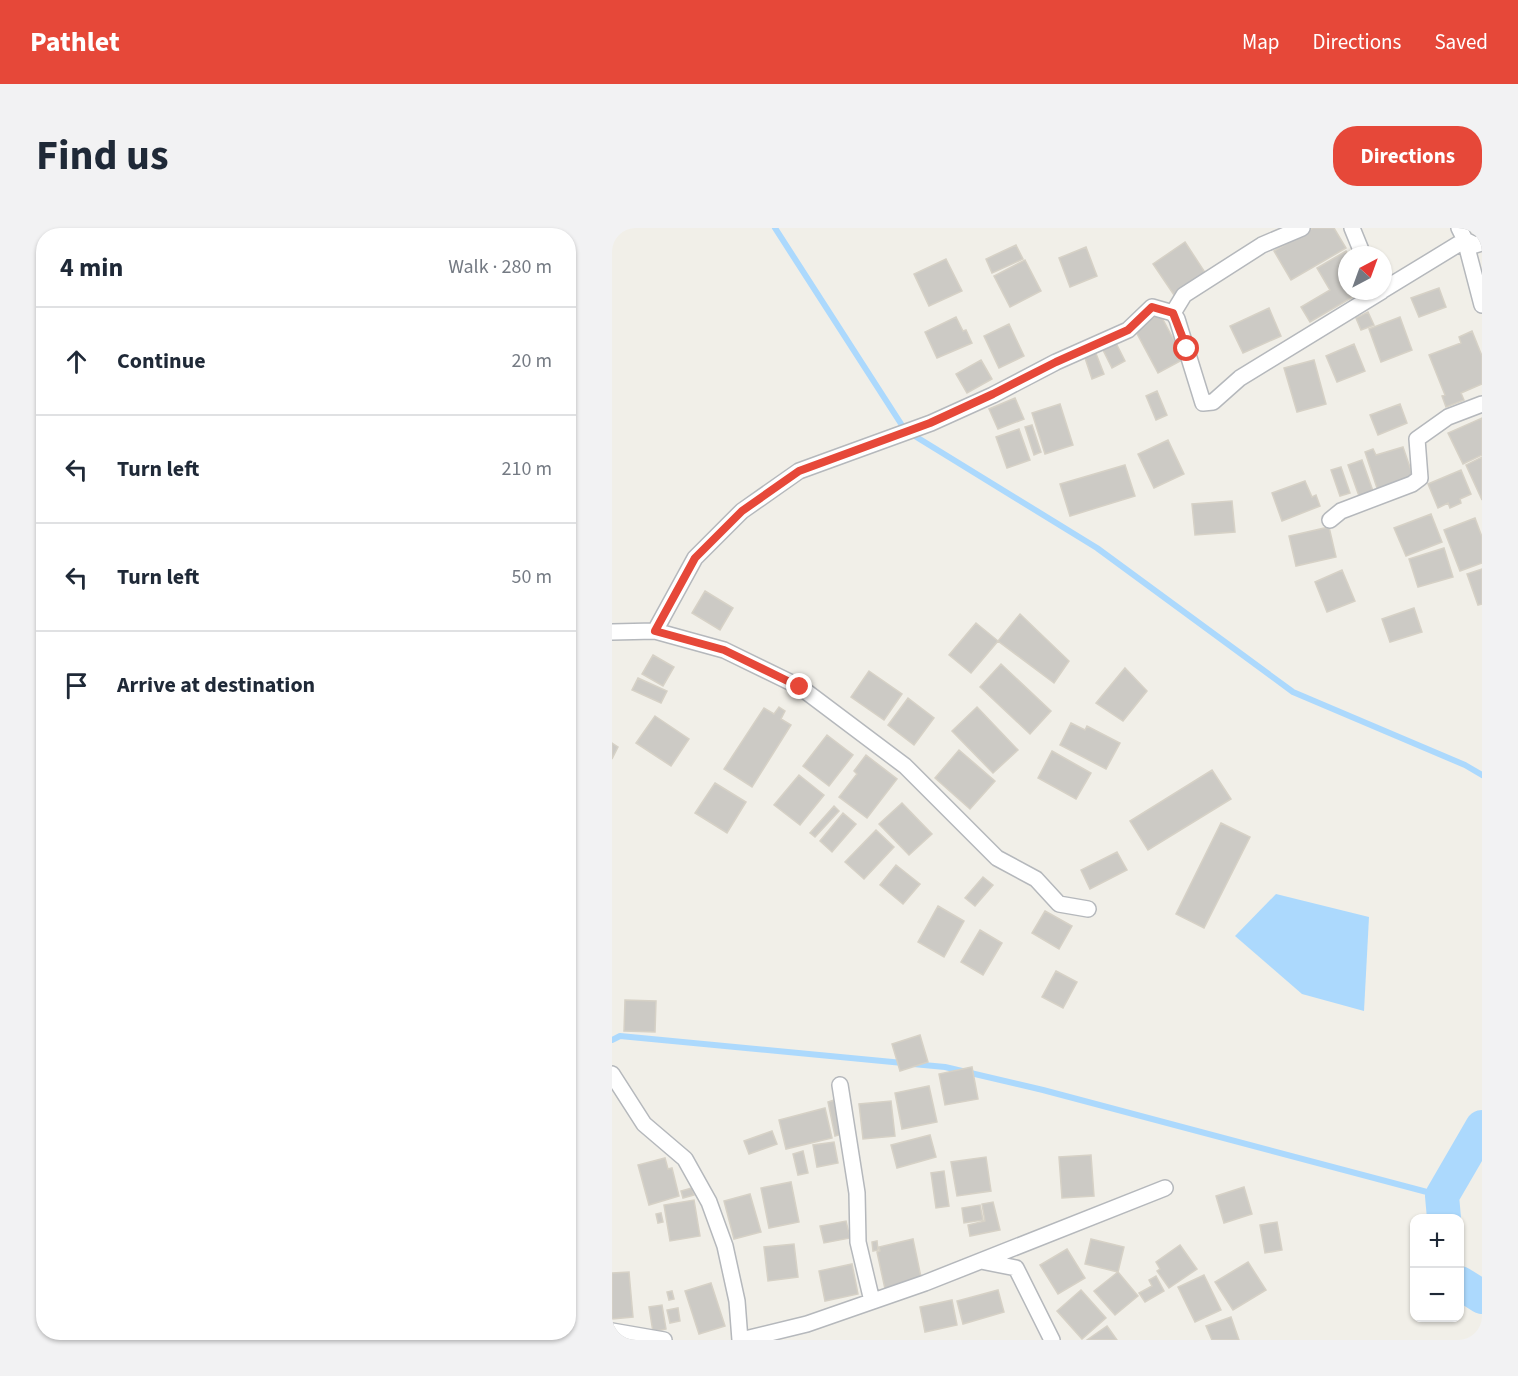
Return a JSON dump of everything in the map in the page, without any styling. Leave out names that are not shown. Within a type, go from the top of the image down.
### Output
[{"type":"street","points":[[1173,313],[1184,295],[1262,245],[1302,228]]},
{"type":"street","points":[[1352,228],[1359,246]]},
{"type":"street","points":[[1462,234],[1475,245],[1482,243]]},
{"type":"street","points":[[1392,285],[1462,234]]},
{"type":"street","points":[[1462,234],[1482,305]]},
{"type":"street","points":[[1173,313],[1187,349],[1203,403],[1213,402],[1240,378],[1368,300]]},
{"type":"street","points":[[655,631],[695,558],[742,511],[799,471],[930,423],[993,394],[1056,362],[1128,330],[1152,307],[1173,313]]},
{"type":"street","points":[[1330,520],[1341,511],[1412,484],[1420,478],[1418,439],[1448,417],[1482,404]]},
{"type":"street","points":[[612,633],[655,631],[724,650],[800,687],[905,766],[997,858],[1036,879],[1059,904],[1088,909]]},
{"type":"street","points":[[612,1074],[644,1124],[685,1159],[709,1202],[725,1246],[737,1301],[740,1340],[807,1324],[872,1301],[1166,1188]]},
{"type":"street","points":[[840,1085],[857,1192],[858,1242],[872,1301]]},
{"type":"street","points":[[981,1261],[1016,1268],[1052,1340]]},
{"type":"street","points":[[612,1331],[664,1340]]},
{"type":"water","points":[[1276,894],[1369,917],[1364,1011],[1302,994],[1235,936]]},
{"type":"building","points":[[1313,228],[1334,228],[1345,246],[1338,246],[1338,253],[1291,280],[1274,251]]},
{"type":"building","points":[[1185,242],[1206,274],[1174,295],[1153,264]]},
{"type":"building","points":[[1016,245],[1023,259],[992,273],[986,259]]},
{"type":"building","points":[[1086,247],[1097,276],[1070,287],[1059,258]]},
{"type":"building","points":[[1338,256],[1338,300],[1348,300],[1310,322],[1301,307],[1330,290],[1317,268]]},
{"type":"building","points":[[946,259],[962,291],[929,306],[914,274]]},
{"type":"building","points":[[1025,260],[1041,291],[1010,307],[994,276]]},
{"type":"building","points":[[1439,288],[1446,307],[1419,317],[1411,298]]},
{"type":"building","points":[[1269,308],[1281,336],[1243,353],[1230,326]]},
{"type":"building","points":[[1368,312],[1374,325],[1361,330],[1356,318]]},
{"type":"building","points":[[1160,314],[1184,359],[1158,373],[1134,328]]},
{"type":"building","points":[[956,317],[972,343],[937,358],[925,332]]},
{"type":"building","points":[[1400,317],[1412,350],[1381,362],[1369,329]]},
{"type":"building","points":[[1009,324],[1024,356],[999,368],[984,336]]},
{"type":"building","points":[[1472,331],[1482,356],[1482,384],[1461,393],[1464,400],[1446,407],[1442,396],[1445,395],[1429,355],[1461,343],[1459,337]]},
{"type":"building","points":[[1116,343],[1125,361],[1112,368],[1103,350]]},
{"type":"building","points":[[1354,344],[1365,371],[1337,382],[1326,356]]},
{"type":"building","points":[[1095,351],[1104,374],[1092,379],[1084,355]]},
{"type":"building","points":[[981,360],[992,379],[967,393],[956,374]]},
{"type":"building","points":[[1314,360],[1326,404],[1297,412],[1284,368]]},
{"type":"building","points":[[1157,391],[1167,415],[1156,420],[1146,396]]},
{"type":"building","points":[[1015,398],[1024,419],[998,429],[989,409]]},
{"type":"building","points":[[1060,404],[1073,445],[1045,454],[1032,413]]},
{"type":"building","points":[[1400,404],[1407,423],[1378,435],[1370,415]]},
{"type":"building","points":[[1482,418],[1482,455],[1463,464],[1448,433]]},
{"type":"building","points":[[1032,425],[1041,452],[1034,455],[1025,427]]},
{"type":"building","points":[[1019,429],[1030,460],[1007,468],[996,437]]},
{"type":"building","points":[[1168,440],[1184,474],[1154,488],[1138,454]]},
{"type":"building","points":[[1403,447],[1414,479],[1378,491],[1365,452],[1373,449],[1376,455]]},
{"type":"building","points":[[1482,457],[1482,500],[1466,465]]},
{"type":"building","points":[[1362,460],[1373,491],[1359,496],[1348,465]]},
{"type":"building","points":[[1125,465],[1135,496],[1070,516],[1060,484]]},
{"type":"building","points":[[1341,467],[1350,493],[1340,496],[1331,470]]},
{"type":"building","points":[[1461,470],[1471,494],[1460,499],[1461,503],[1450,508],[1448,503],[1438,508],[1428,484]]},
{"type":"building","points":[[1305,481],[1312,497],[1316,495],[1320,506],[1282,521],[1272,493]]},
{"type":"building","points":[[1232,501],[1235,532],[1195,535],[1192,504]]},
{"type":"building","points":[[1431,514],[1442,542],[1406,556],[1394,528]]},
{"type":"building","points":[[1475,518],[1482,537],[1482,563],[1460,571],[1444,530]]},
{"type":"building","points":[[1329,527],[1336,557],[1296,566],[1289,536]]},
{"type":"building","points":[[1444,548],[1453,577],[1418,587],[1409,559]]},
{"type":"building","points":[[1482,569],[1482,604],[1478,605],[1467,574]]},
{"type":"building","points":[[1342,570],[1355,601],[1327,612],[1315,582]]},
{"type":"building","points":[[705,591],[733,608],[720,630],[692,613]]},
{"type":"building","points":[[1414,608],[1422,632],[1390,642],[1382,619]]},
{"type":"building","points":[[1020,614],[1069,661],[1054,683],[998,641]]},
{"type":"building","points":[[976,623],[998,641],[971,673],[949,655]]},
{"type":"building","points":[[653,655],[674,667],[663,686],[642,674]]},
{"type":"building","points":[[1001,664],[1051,711],[1030,734],[980,687]]},
{"type":"building","points":[[1125,668],[1147,691],[1123,721],[1096,703]]},
{"type":"building","points":[[869,671],[902,694],[884,720],[851,697]]},
{"type":"building","points":[[638,678],[667,691],[661,703],[632,690]]},
{"type":"building","points":[[908,698],[934,718],[914,745],[888,725]]},
{"type":"building","points":[[779,707],[785,711],[781,719],[791,725],[752,787],[724,769],[764,708],[774,714]]},
{"type":"building","points":[[977,707],[1018,750],[993,773],[952,731]]},
{"type":"building","points":[[655,716],[689,739],[671,766],[636,743]]},
{"type":"building","points":[[1071,723],[1085,730],[1087,726],[1120,743],[1106,769],[1060,745]]},
{"type":"building","points":[[827,735],[853,755],[829,786],[803,766]]},
{"type":"building","points":[[612,743],[618,747],[612,759]]},
{"type":"building","points":[[959,750],[995,781],[970,809],[935,778]]},
{"type":"building","points":[[1052,751],[1091,773],[1076,799],[1038,778]]},
{"type":"building","points":[[866,755],[897,779],[867,818],[839,797],[857,774],[854,771]]},
{"type":"building","points":[[1212,770],[1231,799],[1148,850],[1130,821]]},
{"type":"building","points":[[799,775],[824,795],[800,825],[774,805]]},
{"type":"building","points":[[715,783],[746,802],[727,833],[695,813]]},
{"type":"building","points":[[902,803],[932,834],[909,855],[879,824]]},
{"type":"building","points":[[834,806],[839,811],[815,837],[810,833]]},
{"type":"building","points":[[843,813],[856,824],[832,852],[820,841]]},
{"type":"building","points":[[1221,823],[1250,837],[1204,928],[1176,914]]},
{"type":"building","points":[[876,830],[894,847],[864,879],[845,862]]},
{"type":"building","points":[[1117,852],[1127,870],[1090,889],[1081,870]]},
{"type":"building","points":[[896,865],[920,884],[903,904],[880,885]]},
{"type":"building","points":[[983,877],[993,885],[975,906],[965,898]]},
{"type":"building","points":[[938,906],[964,921],[944,957],[918,942]]},
{"type":"building","points":[[1045,911],[1072,926],[1059,949],[1032,933]]},
{"type":"building","points":[[980,930],[1002,943],[983,975],[961,962]]},
{"type":"building","points":[[1056,971],[1077,982],[1063,1008],[1042,997]]},
{"type":"building","points":[[625,1000],[656,1001],[655,1032],[624,1031]]},
{"type":"building","points":[[920,1035],[928,1062],[900,1071],[892,1044]]},
{"type":"building","points":[[972,1067],[978,1099],[945,1105],[939,1074]]},
{"type":"building","points":[[929,1086],[937,1122],[902,1129],[895,1093]]},
{"type":"building","points":[[834,1100],[842,1134],[835,1136],[828,1102]]},
{"type":"building","points":[[891,1101],[895,1136],[863,1139],[859,1104]]},
{"type":"building","points":[[825,1108],[832,1138],[786,1149],[779,1120]]},
{"type":"building","points":[[772,1131],[777,1144],[749,1154],[744,1141]]},
{"type":"building","points":[[930,1135],[936,1157],[897,1168],[891,1145]]},
{"type":"building","points":[[834,1142],[838,1163],[817,1167],[813,1145]]},
{"type":"building","points":[[803,1151],[808,1173],[798,1175],[793,1154]]},
{"type":"building","points":[[1091,1155],[1094,1196],[1062,1198],[1059,1157]]},
{"type":"building","points":[[986,1157],[991,1191],[957,1196],[951,1162]]},
{"type":"building","points":[[665,1158],[668,1169],[672,1168],[679,1196],[649,1205],[638,1165]]},
{"type":"building","points":[[944,1171],[949,1206],[936,1208],[931,1173]]},
{"type":"building","points":[[791,1182],[799,1222],[769,1228],[761,1188]]},
{"type":"building","points":[[1244,1187],[1252,1214],[1224,1223],[1216,1196]]},
{"type":"building","points":[[692,1188],[694,1195],[683,1198],[681,1191]]},
{"type":"building","points":[[750,1194],[761,1232],[734,1239],[724,1201]]},
{"type":"building","points":[[694,1200],[700,1236],[670,1241],[664,1205]]},
{"type":"building","points":[[993,1202],[1000,1230],[970,1236],[968,1225],[985,1221],[982,1204]]},
{"type":"building","points":[[980,1205],[983,1220],[964,1223],[962,1208]]},
{"type":"building","points":[[661,1213],[663,1222],[658,1223],[656,1214]]},
{"type":"building","points":[[846,1221],[850,1238],[824,1243],[820,1226]]},
{"type":"building","points":[[1277,1222],[1282,1250],[1265,1253],[1260,1225]]},
{"type":"building","points":[[913,1239],[922,1282],[885,1289],[877,1252],[880,1251],[879,1247]]},
{"type":"building","points":[[1091,1239],[1124,1247],[1118,1272],[1085,1264]]},
{"type":"building","points":[[877,1241],[878,1250],[873,1251],[872,1242]]},
{"type":"building","points":[[794,1244],[798,1277],[768,1281],[764,1247]]},
{"type":"building","points":[[1180,1245],[1197,1269],[1169,1288],[1157,1271],[1160,1269],[1156,1262]]},
{"type":"building","points":[[1067,1249],[1085,1278],[1058,1294],[1040,1265]]},
{"type":"building","points":[[1248,1262],[1266,1290],[1233,1310],[1215,1282]]},
{"type":"building","points":[[852,1264],[858,1294],[825,1301],[819,1271]]},
{"type":"building","points":[[629,1272],[633,1317],[612,1319],[612,1273]]},
{"type":"building","points":[[1118,1272],[1138,1296],[1115,1315],[1094,1291]]},
{"type":"building","points":[[1204,1275],[1221,1310],[1195,1322],[1178,1287]]},
{"type":"building","points":[[1156,1276],[1164,1291],[1145,1302],[1139,1293],[1152,1286],[1149,1280]]},
{"type":"building","points":[[711,1283],[725,1326],[699,1334],[685,1291]]},
{"type":"building","points":[[998,1290],[1004,1312],[963,1324],[957,1301]]},
{"type":"building","points":[[1081,1290],[1106,1318],[1082,1339],[1057,1311]]},
{"type":"building","points":[[672,1291],[674,1299],[669,1300],[667,1292]]},
{"type":"building","points":[[952,1300],[957,1325],[925,1332],[920,1307]]},
{"type":"building","points":[[662,1305],[666,1329],[653,1332],[649,1307]]},
{"type":"building","points":[[678,1308],[680,1321],[670,1323],[667,1310]]},
{"type":"building","points":[[1231,1317],[1239,1340],[1212,1340],[1206,1326]]},
{"type":"building","points":[[1107,1326],[1117,1340],[1087,1340]]},
{"type":"waterway","points":[[775,228],[905,430],[1097,548],[1293,692],[1465,765],[1482,775]]},
{"type":"waterway","points":[[612,1040],[620,1036],[903,1063]]},
{"type":"waterway","points":[[913,1064],[945,1067],[1043,1090],[1442,1196]]},
{"type":"waterway","points":[[1444,1214],[1442,1196],[1482,1127]]},
{"type":"waterway","points":[[1464,1286],[1482,1297]]},
{"type":"route","points":[[800,687],[724,650],[655,631],[695,558],[742,511],[799,471],[930,423],[993,394],[1056,362],[1128,330],[1152,307],[1173,313],[1187,349]]}]
